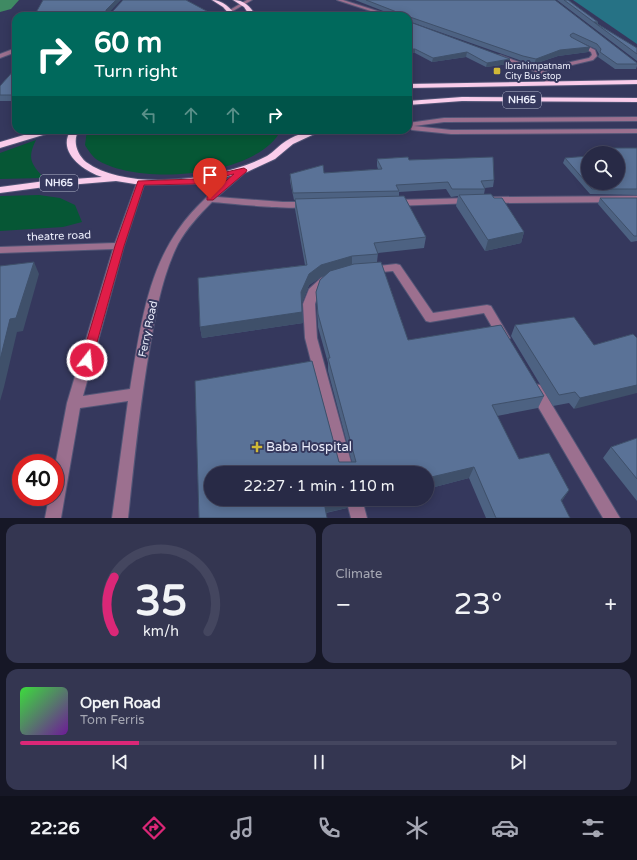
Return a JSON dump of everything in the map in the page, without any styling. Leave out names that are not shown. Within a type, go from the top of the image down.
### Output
[{"type":"highway","points":[[214,0],[225,6],[230,12]]},
{"type":"highway","points":[[235,0],[245,4],[251,12]]},
{"type":"highway","name":"NH65","points":[[412,86],[548,82],[637,82]]},
{"type":"highway","name":"NH65","points":[[412,103],[462,99],[637,100]]},
{"type":"highway","points":[[0,145],[37,134]]},
{"type":"highway","name":"NH65","points":[[73,134],[71,146],[77,159],[93,170],[118,179]]},
{"type":"highway","name":"NH65","points":[[290,142],[295,134]]},
{"type":"highway","name":"NH65","points":[[0,190],[45,184],[118,179],[141,182],[194,181],[244,170],[272,157],[290,142],[309,134]]},
{"type":"street","points":[[235,12],[250,0]]},
{"type":"street","points":[[339,0],[378,12]]},
{"type":"street","points":[[538,71],[591,59],[595,55],[593,51],[572,40]]},
{"type":"street","points":[[0,56],[12,52]]},
{"type":"street","points":[[490,53],[538,71],[548,82]]},
{"type":"street","points":[[412,124],[444,120],[637,119]]},
{"type":"street","points":[[412,128],[451,132],[637,131]]},
{"type":"street","name":"Ferry Road","points":[[120,518],[135,394],[151,308],[164,264],[181,233],[210,199],[244,170]]},
{"type":"street","points":[[53,518],[74,403],[119,246],[141,182]]},
{"type":"street","points":[[210,199],[284,205],[315,205]]},
{"type":"street","points":[[386,203],[543,199],[637,199]]},
{"type":"street","name":"theatre road","points":[[0,250],[119,246]]},
{"type":"street","points":[[359,271],[396,267],[430,318],[487,309],[511,349]]},
{"type":"street","points":[[338,276],[325,280],[314,289],[308,304],[311,338],[345,466]]},
{"type":"street","points":[[528,376],[612,518]]},
{"type":"street","points":[[74,403],[135,394]]},
{"type":"street","points":[[356,506],[359,518]]},
{"type":"green space","points":[[0,0],[19,0],[11,9],[0,12]]},
{"type":"green space","points":[[86,134],[278,134],[268,146],[248,158],[223,167],[195,173],[166,175],[139,173],[115,168],[96,159],[85,145]]},
{"type":"green space","points":[[36,140],[31,156],[33,165],[44,178],[0,179],[0,153]]},
{"type":"green space","points":[[39,195],[60,198],[75,205],[82,222],[63,227],[0,231],[0,196]]},
{"type":"water","points":[[573,0],[637,0],[637,44]]},
{"type":"building","points":[[43,0],[116,0],[106,10],[106,12],[36,12]]},
{"type":"building","points":[[123,0],[186,0],[208,12],[112,12]]},
{"type":"building","points":[[366,0],[555,0],[637,64],[617,64],[600,52],[601,49],[597,44],[573,33],[570,35],[571,37],[590,47],[560,50],[536,59],[523,56],[412,18],[412,12],[397,12]]},
{"type":"building","points":[[564,0],[568,0],[598,22],[594,22],[637,48],[637,54]]},
{"type":"building","points":[[412,23],[510,59],[487,63],[467,52],[433,58],[412,49]]},
{"type":"building","points":[[12,72],[12,95],[0,95],[0,86]]},
{"type":"building","points":[[625,148],[637,148],[637,189],[625,189]]},
{"type":"building","points":[[408,157],[409,160],[493,157],[494,180],[481,181],[485,189],[452,189],[448,182],[396,185],[399,191],[293,193],[290,174],[323,165],[324,173],[382,169],[377,159]]},
{"type":"building","points":[[581,157],[581,176],[565,158]]},
{"type":"building","points":[[491,194],[494,198],[502,198],[524,232],[488,240],[459,195]]},
{"type":"building","points":[[404,196],[426,237],[374,243],[378,254],[352,256],[321,265],[309,274],[301,292],[302,312],[200,327],[198,278],[307,265],[295,199]]},
{"type":"building","points":[[600,198],[637,198],[637,236],[634,236]]},
{"type":"building","points":[[34,262],[16,318],[10,319],[0,360],[0,266]]},
{"type":"building","points":[[381,262],[408,340],[501,325],[544,396],[492,405],[519,459],[549,453],[569,490],[561,500],[570,518],[496,518],[474,467],[434,476],[434,466],[204,466],[204,506],[325,506],[327,518],[199,518],[195,381],[312,361],[339,462],[356,462],[328,358],[330,358],[318,314],[316,292],[320,280],[330,271],[354,264]]},
{"type":"building","points":[[574,317],[594,345],[633,334],[637,338],[637,385],[580,398],[575,392],[559,395],[515,325]]},
{"type":"building","points":[[637,438],[637,479],[611,447]]},
{"type":"place","name":"Ibrahimpatnam City Bus stop","points":[[497,71]]},
{"type":"place","name":"Baba Hospital","points":[[257,447]]},
{"type":"route","points":[[87,360],[119,246],[141,182],[194,181],[244,170],[210,199]]}]
